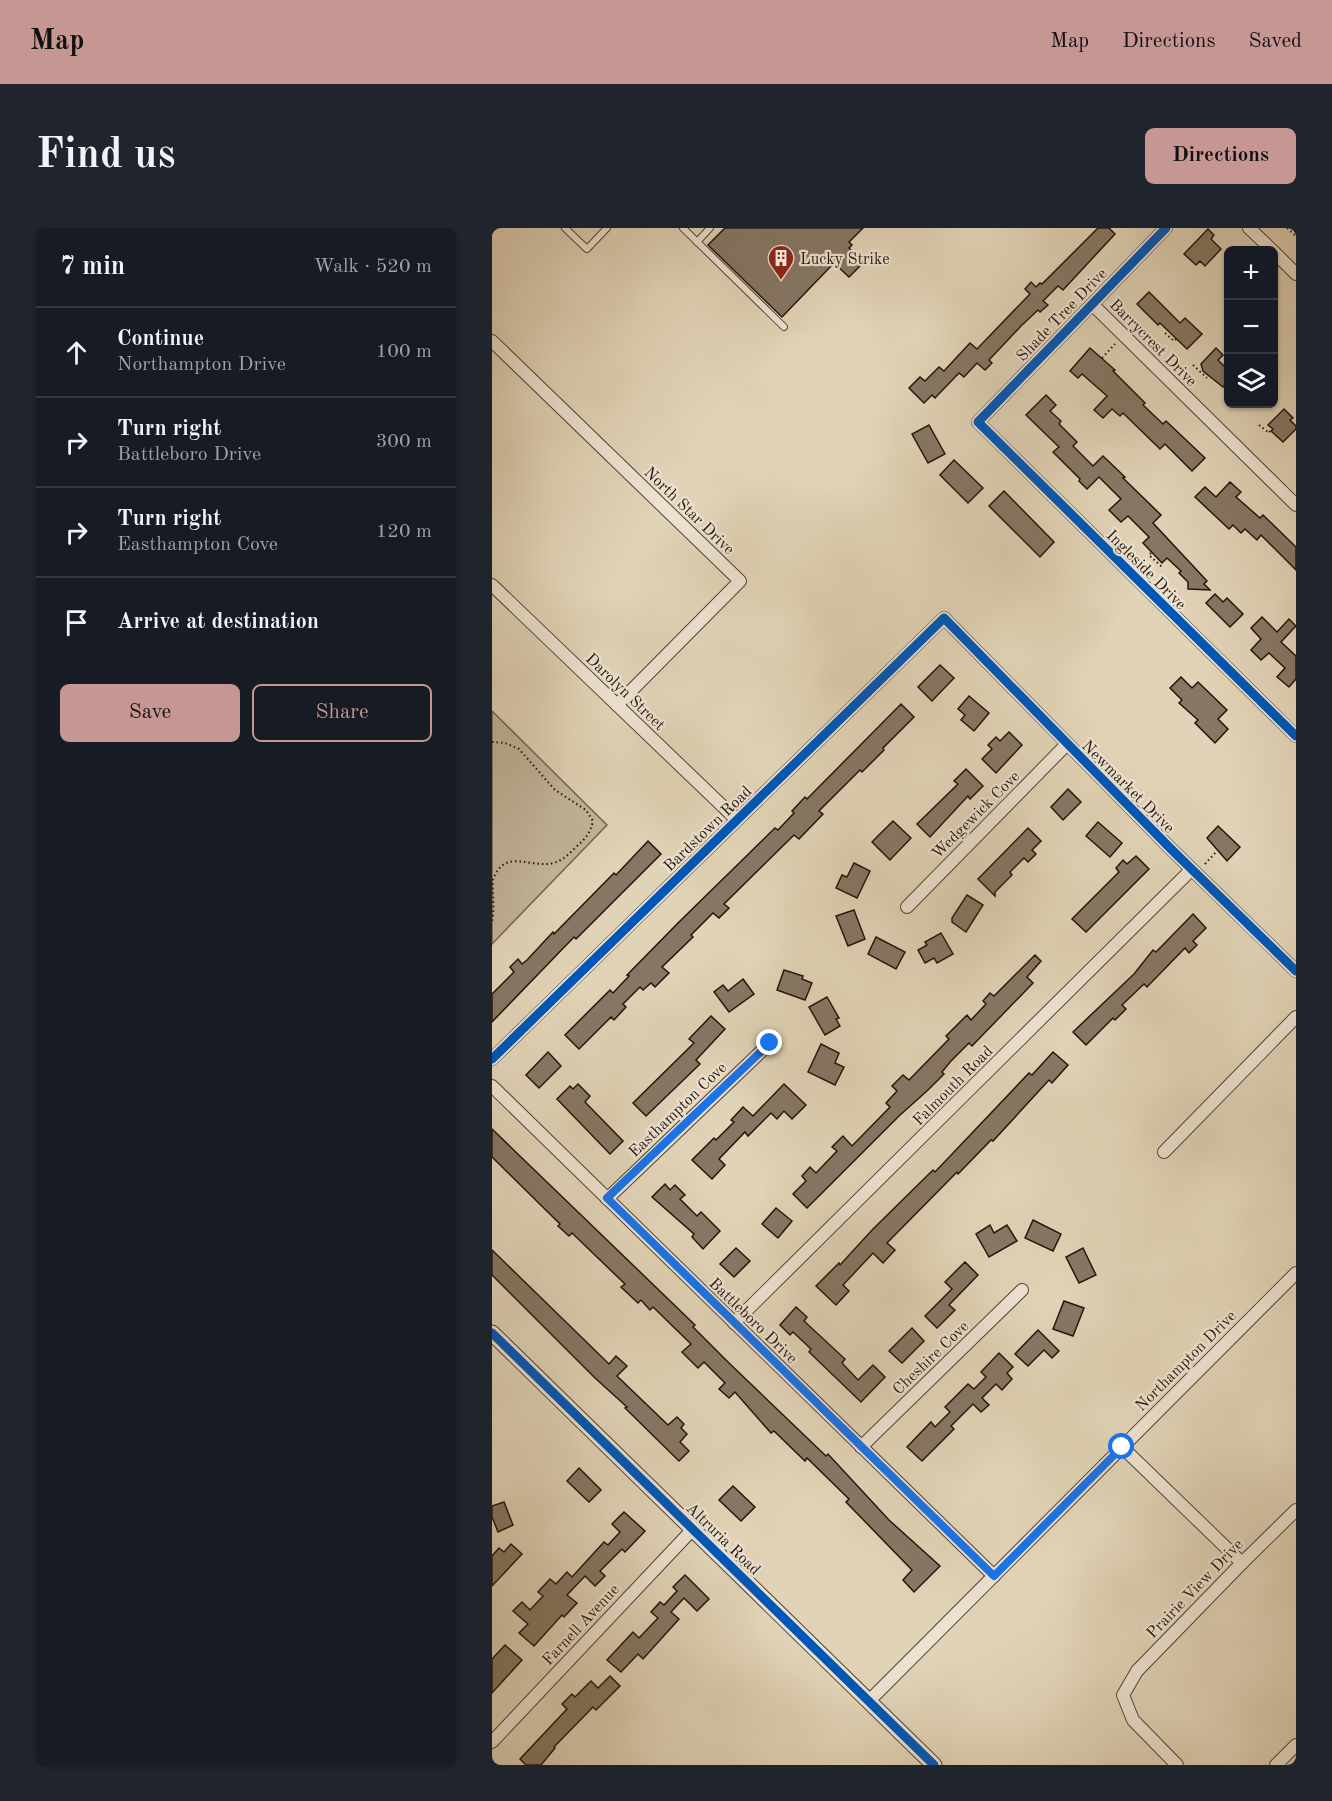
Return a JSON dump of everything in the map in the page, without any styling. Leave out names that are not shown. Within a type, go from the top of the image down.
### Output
[{"type":"street","name":"Shade Tree Drive","points":[[978,422],[1166,228]]},
{"type":"street","points":[[1249,228],[1268,246]]},
{"type":"street","points":[[1278,256],[1296,274]]},
{"type":"street","name":"Barrycrest Drive","points":[[1092,304],[1296,505]]},
{"type":"street","name":"North Star Drive","points":[[492,341],[740,581],[617,705]]},
{"type":"street","name":"Ingleside Drive","points":[[978,422],[1296,736]]},
{"type":"street","name":"Darolyn Street","points":[[492,585],[737,820]]},
{"type":"street","name":"Newmarket Drive","points":[[944,618],[1191,870],[1296,971]]},
{"type":"street","name":"Bardstown Road","points":[[492,1059],[944,618]]},
{"type":"street","name":"Wedgewick Cove","points":[[907,907],[1067,744]]},
{"type":"street","name":"Falmouth Road","points":[[735,1323],[1191,870]]},
{"type":"street","points":[[1164,1152],[1296,1017]]},
{"type":"street","name":"Easthampton Cove","points":[[607,1198],[770,1043]]},
{"type":"street","name":"Battleboro Drive","points":[[492,1086],[994,1576]]},
{"type":"street","name":"Northampton Drive","points":[[869,1701],[1296,1273]]},
{"type":"street","name":"Cheshire Cove","points":[[861,1447],[1022,1290]]},
{"type":"street","name":"Altruria Road","points":[[492,1333],[934,1765]]},
{"type":"street","points":[[1122,1447],[1242,1563]]},
{"type":"street","name":"Prairie View Drive","points":[[1178,1765],[1133,1720],[1123,1695],[1137,1671],[1296,1510]]},
{"type":"street","name":"Farnell Avenue","points":[[492,1742],[693,1529]]},
{"type":"street","points":[[1276,1765],[1296,1745]]},
{"type":"lane","points":[[565,228],[587,249],[607,228]]},
{"type":"lane","points":[[683,228],[784,327]]},
{"type":"lane","points":[[697,242],[710,228]]},
{"type":"path","points":[[1287,228],[1296,236]]},
{"type":"path","points":[[1165,333],[1174,341],[1176,339]]},
{"type":"path","points":[[1102,358],[1115,344]]},
{"type":"path","points":[[1193,365],[1207,378]]},
{"type":"path","points":[[1259,425],[1269,433],[1270,431]]},
{"type":"path","points":[[1151,553],[1149,555],[1162,567]]},
{"type":"path","points":[[492,742],[505,743],[519,749],[555,790],[586,810],[593,821],[591,833],[566,857],[553,863],[537,864],[516,860],[501,866],[492,881],[494,913],[492,921]]},
{"type":"path","points":[[1205,864],[1216,852]]},
{"type":"shaded area","points":[[492,711],[607,825],[492,944]]},
{"type":"building","name":"Lucky Strike","points":[[725,228],[863,228],[849,242],[852,245],[849,248],[863,263],[849,277],[834,263],[782,317],[708,245]]},
{"type":"building","points":[[1098,228],[1109,228],[1115,234],[1063,290],[1058,286],[1043,301],[1048,305],[1040,312],[1038,310],[1021,326],[989,360],[992,363],[985,370],[977,363],[964,377],[959,373],[935,398],[932,395],[924,403],[909,388],[920,377],[925,381],[939,367],[944,371],[970,343],[977,349],[1030,294],[1025,289],[1031,282],[1036,287],[1042,284]]},
{"type":"building","points":[[1208,229],[1214,235],[1211,239],[1221,249],[1205,266],[1200,261],[1196,265],[1184,254]]},
{"type":"building","points":[[1149,292],[1180,323],[1185,318],[1202,334],[1187,349],[1137,304]]},
{"type":"building","points":[[1090,348],[1115,370],[1113,371],[1145,403],[1143,405],[1163,424],[1166,421],[1205,458],[1192,471],[1165,444],[1160,449],[1123,413],[1120,416],[1112,409],[1103,418],[1094,410],[1107,396],[1082,374],[1078,378],[1070,371]]},
{"type":"building","points":[[1216,348],[1223,355],[1218,360],[1224,366],[1223,387],[1203,371],[1201,364]]},
{"type":"building","points":[[1046,395],[1056,405],[1050,411],[1077,442],[1073,446],[1093,466],[1103,456],[1125,477],[1123,478],[1161,515],[1153,523],[1207,581],[1204,584],[1210,590],[1188,589],[1188,582],[1179,573],[1181,571],[1167,558],[1162,563],[1143,543],[1149,537],[1128,516],[1121,522],[1109,510],[1121,499],[1099,477],[1087,489],[1053,452],[1059,447],[1026,415]]},
{"type":"building","points":[[1284,409],[1293,418],[1290,420],[1296,429],[1283,442],[1268,425]]},
{"type":"building","points":[[929,425],[945,454],[928,463],[912,434]]},
{"type":"building","points":[[954,460],[983,488],[968,503],[940,475]]},
{"type":"building","points":[[1230,482],[1241,492],[1236,497],[1260,518],[1263,515],[1296,547],[1296,570],[1261,535],[1257,540],[1245,529],[1241,533],[1233,525],[1229,529],[1195,497],[1205,487],[1216,497]]},
{"type":"building","points":[[1004,491],[1054,542],[1040,557],[989,506]]},
{"type":"building","points":[[1215,594],[1223,602],[1227,598],[1243,614],[1230,627],[1206,603]]},
{"type":"building","points":[[1262,617],[1277,632],[1289,619],[1296,626],[1281,642],[1296,656],[1296,679],[1289,687],[1277,677],[1285,668],[1269,653],[1261,660],[1251,650],[1261,639],[1251,628]]},
{"type":"building","points":[[940,665],[954,678],[932,701],[918,687]]},
{"type":"building","points":[[1181,677],[1192,688],[1198,682],[1227,710],[1218,719],[1228,729],[1215,743],[1195,723],[1198,720],[1179,703],[1182,700],[1170,688]]},
{"type":"building","points":[[969,696],[989,713],[974,731],[961,720],[965,715],[958,709]]},
{"type":"building","points":[[901,704],[914,717],[883,748],[884,750],[862,772],[860,770],[819,811],[823,814],[799,839],[794,835],[724,904],[729,908],[719,918],[713,913],[691,935],[693,937],[662,967],[669,973],[655,987],[651,983],[643,990],[640,987],[623,1004],[626,1007],[614,1020],[611,1017],[579,1049],[565,1035],[610,990],[613,993],[629,976],[627,975],[678,923],[775,828],[778,830],[805,797],[807,799]]},
{"type":"building","points":[[1009,732],[1022,745],[996,773],[982,759],[992,749],[988,745],[996,737],[1000,741]]},
{"type":"building","points":[[966,769],[983,786],[970,799],[968,796],[930,837],[917,824],[958,784],[954,781]]},
{"type":"building","points":[[1068,789],[1081,802],[1063,820],[1051,807]]},
{"type":"building","points":[[893,821],[911,838],[890,860],[872,842]]},
{"type":"building","points":[[1098,822],[1122,843],[1110,857],[1086,836]]},
{"type":"building","points":[[1218,826],[1240,847],[1227,861],[1207,838]]},
{"type":"building","points":[[1028,828],[1041,841],[1032,850],[1036,854],[1028,862],[1024,858],[1010,872],[1012,875],[995,892],[995,896],[978,879]]},
{"type":"building","points":[[648,841],[661,854],[576,939],[574,937],[492,1022],[492,994],[514,972],[510,967],[518,959],[522,964],[527,960],[614,873],[616,875]]},
{"type":"building","points":[[1136,856],[1149,869],[1086,932],[1072,919],[1119,872],[1116,868],[1123,860],[1127,864]]},
{"type":"building","points":[[854,863],[870,871],[857,898],[836,888],[842,875],[847,877]]},
{"type":"building","points":[[967,895],[983,905],[966,932],[952,922],[952,918]]},
{"type":"building","points":[[854,910],[865,939],[848,946],[836,916]]},
{"type":"building","points":[[1193,914],[1206,928],[1193,941],[1197,945],[1189,953],[1185,948],[1147,987],[1144,984],[1122,1005],[1126,1009],[1115,1020],[1113,1018],[1086,1045],[1073,1032],[1134,974],[1153,950],[1156,952]]},
{"type":"building","points":[[941,933],[953,954],[937,963],[934,958],[925,963],[918,950],[927,945],[925,942]]},
{"type":"building","points":[[876,937],[905,952],[896,969],[868,954]]},
{"type":"building","points":[[1035,955],[1041,961],[1027,977],[1033,983],[972,1046],[969,1043],[942,1072],[944,1074],[807,1208],[793,1194],[806,1181],[802,1176],[810,1167],[816,1173],[837,1151],[832,1147],[843,1136],[852,1146],[890,1107],[886,1103],[897,1091],[892,1086],[903,1075],[909,1080],[949,1039],[946,1036],[967,1015],[971,1020],[986,1004],[983,1001],[990,993],[994,996]]},
{"type":"building","points":[[784,970],[803,976],[802,979],[812,983],[805,1000],[777,990]]},
{"type":"building","points":[[743,979],[754,994],[729,1012],[714,992],[723,985],[728,991]]},
{"type":"building","points":[[827,997],[839,1018],[836,1019],[840,1026],[825,1035],[809,1007]]},
{"type":"building","points":[[711,1016],[725,1029],[696,1060],[700,1064],[646,1116],[633,1103],[694,1043],[689,1039]]},
{"type":"building","points":[[821,1044],[839,1053],[835,1063],[844,1067],[835,1085],[808,1072]]},
{"type":"building","points":[[548,1052],[561,1066],[539,1088],[526,1075]]},
{"type":"building","points":[[1053,1052],[1068,1065],[1052,1083],[1049,1080],[993,1141],[991,1140],[958,1174],[957,1172],[887,1243],[895,1250],[883,1263],[873,1253],[843,1285],[849,1291],[836,1305],[816,1286],[839,1263],[840,1265],[933,1170],[935,1172],[1029,1073],[1032,1075]]},
{"type":"building","points":[[578,1084],[590,1096],[585,1102],[623,1141],[610,1154],[557,1099],[570,1086],[573,1089]]},
{"type":"building","points":[[784,1084],[806,1105],[792,1119],[784,1111],[777,1119],[771,1113],[748,1136],[745,1132],[719,1159],[725,1165],[712,1179],[692,1160],[734,1122],[731,1120],[743,1107],[753,1116]]},
{"type":"building","points":[[492,1129],[695,1325],[693,1327],[730,1364],[826,1456],[828,1454],[889,1520],[940,1566],[914,1592],[903,1580],[912,1570],[846,1502],[849,1499],[807,1458],[805,1461],[774,1431],[771,1433],[735,1392],[729,1398],[719,1389],[725,1383],[704,1362],[698,1368],[682,1352],[691,1344],[653,1307],[650,1310],[641,1300],[638,1303],[621,1287],[625,1284],[572,1233],[569,1236],[558,1226],[560,1224],[492,1157]]},
{"type":"building","points":[[665,1184],[670,1190],[675,1185],[685,1195],[680,1199],[697,1216],[701,1212],[720,1231],[703,1249],[692,1237],[694,1234],[652,1197]]},
{"type":"building","points":[[776,1208],[792,1221],[778,1238],[762,1224]]},
{"type":"building","points":[[1033,1220],[1061,1234],[1053,1251],[1025,1238]]},
{"type":"building","points":[[990,1225],[994,1233],[1007,1225],[1017,1241],[989,1257],[976,1234]]},
{"type":"building","points":[[736,1248],[750,1261],[734,1277],[720,1264]]},
{"type":"building","points":[[1083,1248],[1096,1275],[1079,1283],[1066,1257]]},
{"type":"building","points":[[492,1250],[609,1364],[616,1356],[627,1366],[617,1376],[668,1425],[677,1417],[684,1424],[681,1428],[687,1434],[680,1442],[689,1451],[679,1461],[492,1275]]},
{"type":"building","points":[[965,1262],[978,1275],[949,1305],[955,1310],[937,1328],[925,1316],[952,1289],[945,1282]]},
{"type":"building","points":[[1064,1301],[1084,1308],[1073,1336],[1053,1329]]},
{"type":"building","points":[[796,1307],[807,1317],[804,1321],[845,1359],[842,1363],[858,1380],[873,1365],[885,1377],[861,1402],[809,1352],[811,1349],[793,1332],[790,1335],[780,1325]]},
{"type":"building","points":[[912,1328],[924,1341],[902,1363],[889,1351]]},
{"type":"building","points":[[1038,1330],[1059,1351],[1052,1358],[1044,1350],[1028,1366],[1015,1354]]},
{"type":"building","points":[[999,1353],[1013,1367],[1007,1373],[1012,1379],[1002,1390],[996,1384],[982,1398],[989,1405],[981,1412],[973,1404],[951,1426],[954,1429],[922,1461],[907,1447],[931,1422],[935,1427],[950,1412],[945,1407],[968,1384],[974,1389],[986,1377],[981,1372]]},
{"type":"building","points":[[579,1468],[601,1490],[589,1502],[567,1481]]},
{"type":"building","points":[[733,1486],[755,1507],[741,1521],[719,1500]]},
{"type":"building","points":[[504,1502],[513,1525],[498,1532],[492,1517],[492,1506]]},
{"type":"building","points":[[624,1512],[645,1531],[625,1552],[622,1549],[600,1571],[605,1576],[595,1586],[585,1576],[567,1595],[577,1603],[564,1617],[562,1615],[534,1646],[519,1633],[528,1624],[513,1611],[522,1602],[530,1610],[543,1596],[538,1592],[550,1579],[556,1584],[567,1572],[572,1577],[604,1542],[608,1545],[620,1532],[612,1524]]},
{"type":"building","points":[[511,1544],[522,1554],[492,1586],[492,1556],[499,1548],[504,1552]]},
{"type":"building","points":[[685,1575],[709,1599],[697,1611],[684,1598],[671,1612],[679,1619],[643,1659],[638,1654],[621,1672],[607,1660],[633,1632],[639,1638],[658,1618],[651,1612],[660,1602],[664,1605],[677,1591],[673,1587]]},
{"type":"building","points":[[505,1645],[522,1660],[492,1693],[492,1659]]},
{"type":"building","points":[[610,1676],[620,1686],[596,1710],[593,1707],[554,1747],[541,1765],[526,1765],[520,1759],[567,1709],[562,1704],[572,1694],[575,1697],[591,1681],[598,1688]]},
{"type":"cycle path","points":[[1166,228],[978,422],[1296,736]]},
{"type":"cycle path","points":[[492,1059],[944,618],[1171,849],[1296,971]]},
{"type":"cycle path","points":[[492,1333],[934,1765]]},
{"type":"place","name":"Lucky Strike","points":[[781,281]]},
{"type":"route","points":[[770,1043],[607,1198],[994,1576],[1122,1447]]}]
